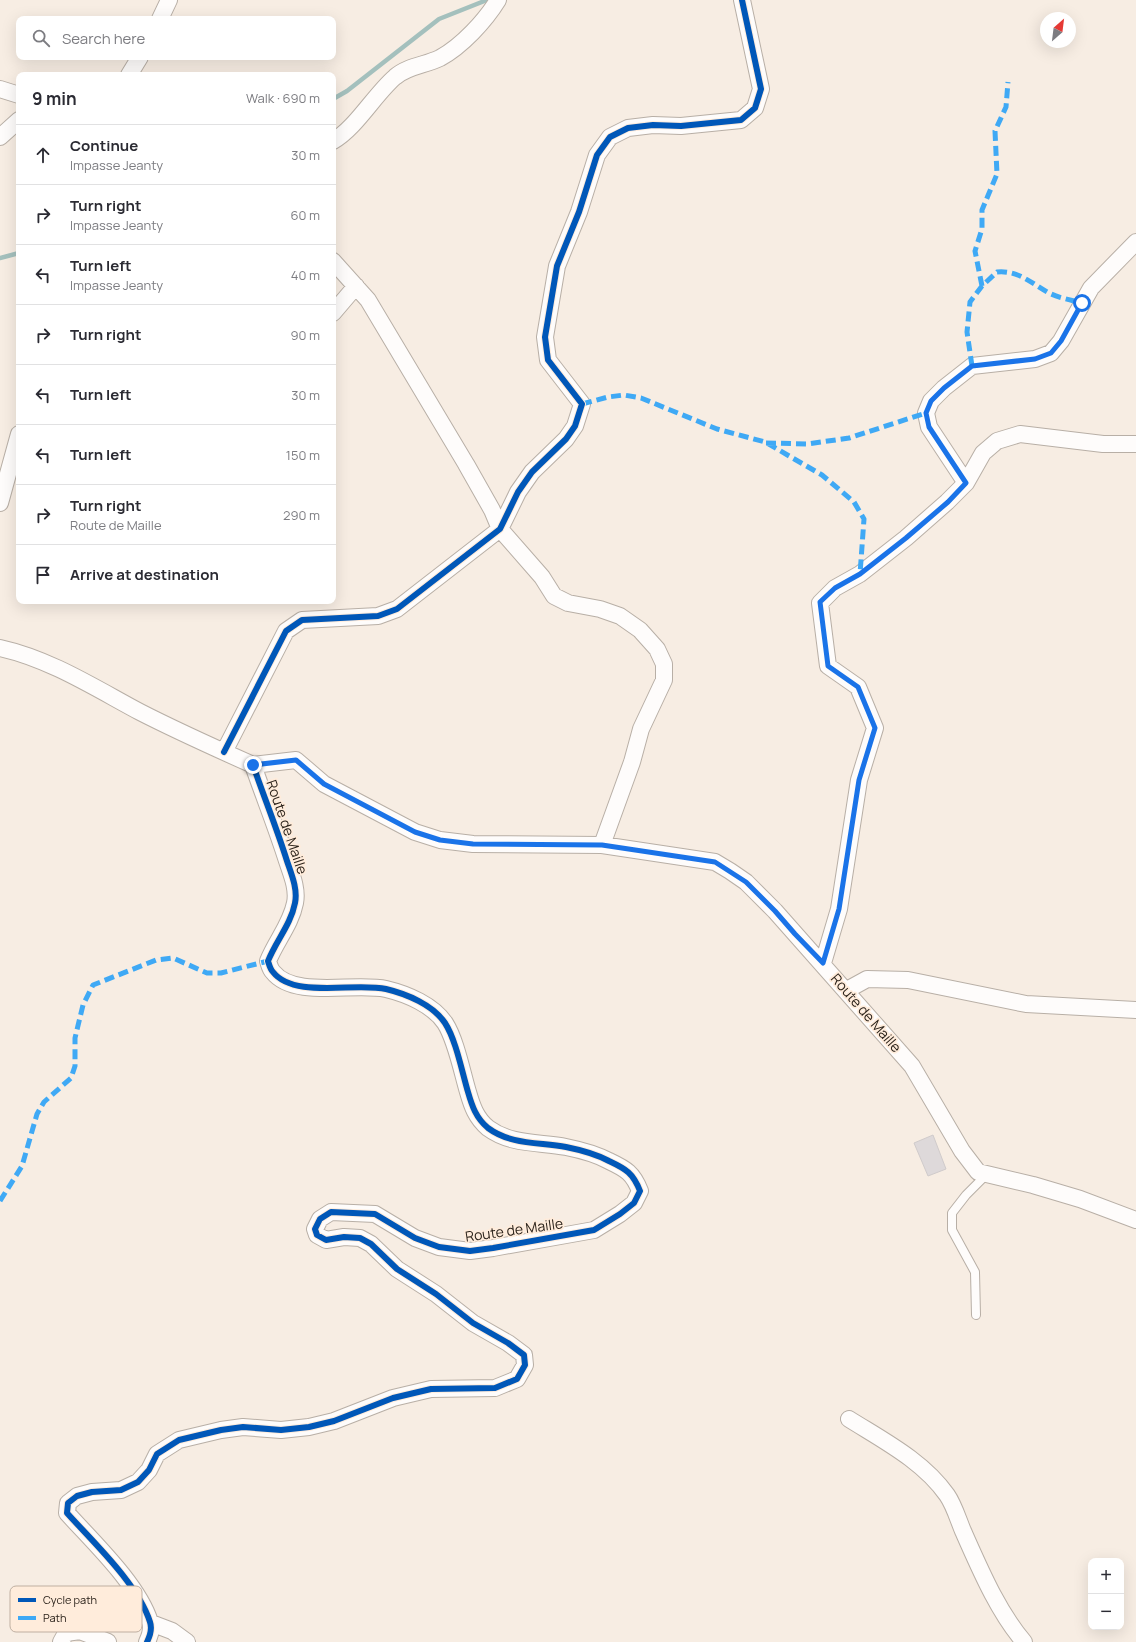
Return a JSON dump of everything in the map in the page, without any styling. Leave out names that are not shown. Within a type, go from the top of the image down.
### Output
[{"type":"street","points":[[161,16],[169,0]]},
{"type":"street","points":[[336,137],[355,121],[396,76],[413,67],[440,58],[467,38],[498,0]]},
{"type":"street","points":[[224,752],[286,631],[302,620],[378,616],[397,609],[500,529],[518,492],[532,472],[566,438],[575,426],[582,404],[548,360],[545,337],[557,266],[579,212],[597,155],[610,137],[628,128],[653,125],[681,126],[741,120],[755,108],[761,89],[742,0]]},
{"type":"street","points":[[131,72],[138,60]]},
{"type":"street","points":[[0,89],[16,94]]},
{"type":"street","points":[[0,137],[16,123]]},
{"type":"street","points":[[966,483],[929,427],[926,413],[931,401],[944,388],[972,366],[1035,359],[1051,353],[1061,341],[1091,288],[1136,242]]},
{"type":"street","points":[[336,263],[368,300],[466,464],[492,510],[500,529],[542,577],[554,596],[568,603],[600,609],[620,616],[640,630],[657,649],[664,664],[664,680],[641,729],[632,762],[602,845]]},
{"type":"street","points":[[336,309],[356,286]]},
{"type":"street","points":[[823,963],[839,909],[859,780],[875,728],[858,687],[828,666],[820,602],[835,588],[860,574],[906,538],[948,502],[966,483],[982,453],[997,441],[1020,434],[1103,444],[1136,444]]},
{"type":"street","points":[[0,503],[16,445]]},
{"type":"street","points":[[0,648],[11,650],[53,665],[147,716],[253,765]]},
{"type":"street","name":"Route de Maille","points":[[130,1586],[112,1561],[66,1514],[68,1503],[77,1496],[92,1492],[121,1490],[138,1482],[149,1470],[157,1454],[179,1440],[221,1430],[243,1427],[280,1430],[309,1427],[334,1421],[393,1398],[431,1389],[495,1388],[517,1379],[525,1365],[524,1355],[508,1343],[473,1323],[436,1294],[397,1269],[371,1244],[360,1238],[344,1236],[326,1240],[317,1235],[316,1229],[320,1219],[331,1212],[375,1214],[415,1238],[439,1247],[470,1251],[545,1240],[594,1230],[620,1214],[634,1203],[640,1191],[636,1180],[626,1169],[599,1156],[566,1147],[514,1141],[496,1134],[483,1124],[474,1111],[454,1044],[445,1023],[430,1008],[406,995],[386,989],[364,986],[331,988],[297,986],[284,981],[272,972],[268,961],[273,949],[291,920],[296,901],[294,883],[253,765],[296,760],[324,784],[415,832],[440,840],[473,844],[602,845],[715,862],[746,882],[775,911],[847,990],[867,1016],[912,1066],[962,1151],[978,1172],[1033,1185],[1080,1199],[1136,1220]]},
{"type":"street","points":[[847,990],[866,979],[908,980],[1026,1004],[1136,1010]]},
{"type":"street","points":[[849,1419],[908,1457],[932,1476],[948,1496],[982,1572],[1010,1626],[1024,1642]]},
{"type":"street","name":"Route de Maille","points":[[142,1605],[151,1623]]},
{"type":"street","points":[[147,1642],[150,1635],[151,1623],[172,1631],[187,1642]]},
{"type":"street","points":[[61,1642],[66,1633],[73,1632]]},
{"type":"street","points":[[83,1632],[108,1642]]},
{"type":"lane","points":[[976,1316],[974,1272],[952,1230],[952,1213],[966,1195],[987,1174]]},
{"type":"building","points":[[933,1135],[946,1169],[928,1176],[914,1143]]},
{"type":"waterway","points":[[336,97],[347,91],[439,19],[487,0]]},
{"type":"waterway","points":[[0,258],[16,254]]},
{"type":"marked path","points":[[982,286],[975,251],[982,229],[982,210],[997,174],[995,131],[1006,107],[1008,82]]},
{"type":"marked path","points":[[972,366],[967,332],[970,302],[982,286],[997,272],[1018,275],[1053,295],[1082,303]]},
{"type":"marked path","points":[[582,404],[608,397],[624,395],[641,398],[717,429],[765,442],[822,475],[854,502],[864,519],[860,574]]},
{"type":"marked path","points":[[766,443],[807,444],[849,438],[926,413]]},
{"type":"marked path","points":[[0,1201],[22,1166],[37,1114],[44,1102],[71,1078],[75,1066],[75,1038],[83,1005],[93,985],[156,960],[173,958],[207,973],[221,973],[268,961]]},
{"type":"cycle path","points":[[224,752],[286,631],[302,620],[378,616],[397,609],[500,529],[518,492],[532,472],[566,439],[575,426],[582,404],[548,360],[545,337],[557,266],[579,212],[597,155],[610,137],[628,128],[653,125],[681,126],[741,120],[755,108],[761,89],[742,0]]},
{"type":"cycle path","points":[[131,1586],[102,1550],[67,1513],[68,1503],[77,1496],[92,1492],[121,1490],[138,1482],[149,1470],[157,1454],[179,1440],[221,1430],[243,1427],[281,1430],[309,1427],[334,1421],[393,1398],[431,1389],[495,1388],[517,1379],[525,1365],[524,1355],[508,1343],[473,1323],[436,1294],[397,1269],[371,1244],[360,1238],[344,1237],[326,1240],[317,1235],[315,1229],[320,1219],[331,1212],[375,1214],[415,1238],[439,1247],[470,1251],[594,1230],[620,1214],[634,1203],[640,1191],[635,1180],[628,1172],[599,1156],[566,1147],[516,1140],[488,1128],[477,1116],[473,1107],[456,1047],[449,1030],[434,1011],[419,1001],[386,989],[373,987],[326,988],[295,985],[283,980],[273,972],[268,961],[293,911],[296,892],[283,849],[253,765]]},
{"type":"cycle path","points":[[142,1604],[151,1624],[147,1642]]},
{"type":"route","points":[[253,765],[296,760],[324,784],[415,832],[440,840],[473,844],[602,845],[715,862],[746,882],[823,963],[839,909],[859,780],[875,728],[858,687],[828,666],[820,602],[835,588],[860,574],[906,538],[948,502],[966,483],[929,427],[926,413],[931,401],[944,388],[972,366],[1035,359],[1051,353],[1061,341],[1082,303]]}]
